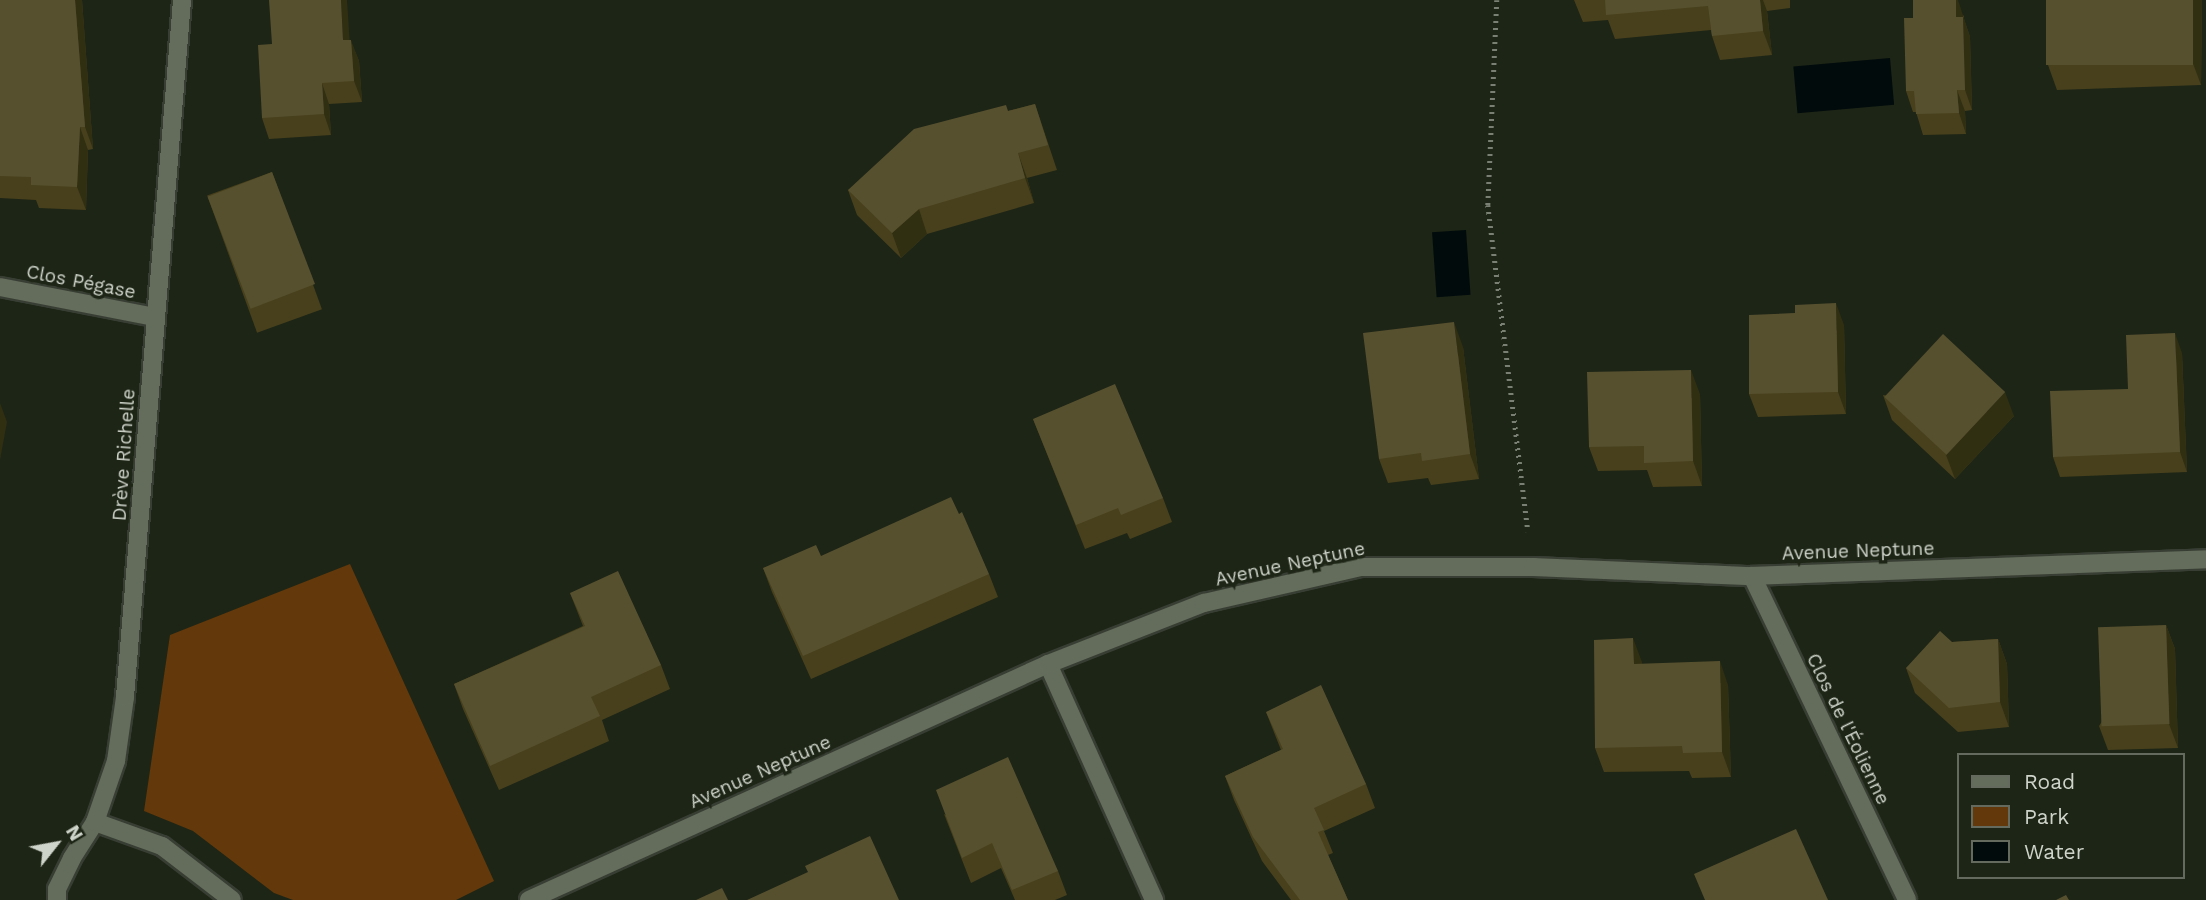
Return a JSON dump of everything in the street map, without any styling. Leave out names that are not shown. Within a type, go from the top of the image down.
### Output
[{"type":"street","name":"Drève Richelle","points":[[57,900],[57,889],[72,858],[95,822],[116,761],[125,696],[182,0]]},
{"type":"street","name":"Clos Pégase","points":[[0,287],[154,317]]},
{"type":"street","name":"Avenue Neptune","points":[[528,900],[1048,664],[1205,603],[1361,567],[1532,567],[1752,576],[2206,559]]},
{"type":"street","name":"Clos de l'Éolienne","points":[[1752,576],[1907,900]]},
{"type":"street","points":[[1048,664],[1154,900]]},
{"type":"street","points":[[95,822],[162,846],[232,900]]},
{"type":"path","points":[[1497,0],[1488,205],[1532,567]]},
{"type":"green space","points":[[350,564],[494,881],[456,900],[293,900],[274,893],[193,831],[144,811],[170,635]]},
{"type":"water","points":[[1890,58],[1894,105],[1797,113],[1793,66]]},
{"type":"water","points":[[1466,230],[1471,295],[1437,297],[1432,232]]},
{"type":"building","points":[[0,0],[75,0],[85,127],[80,127],[77,187],[31,185],[31,177],[0,176]]},
{"type":"building","points":[[269,0],[341,0],[343,40],[351,40],[354,81],[322,83],[324,114],[262,118],[258,45],[272,44]]},
{"type":"building","points":[[1605,0],[1760,0],[1763,31],[1712,36],[1708,6],[1606,15]]},
{"type":"building","points":[[1913,0],[1956,0],[1956,17],[1963,17],[1965,90],[1957,90],[1959,113],[1916,114],[1914,91],[1906,91],[1904,18],[1913,18]]},
{"type":"building","points":[[2046,0],[2193,0],[2193,65],[2046,65]]},
{"type":"building","points":[[1035,104],[1048,145],[1018,153],[1025,178],[919,209],[892,233],[848,190],[914,129],[1006,105],[1008,111]]},
{"type":"building","points":[[272,172],[315,284],[251,309],[208,197]]},
{"type":"building","points":[[1836,303],[1838,392],[1749,394],[1749,315],[1795,313],[1795,305]]},
{"type":"building","points":[[1454,322],[1470,454],[1422,461],[1421,453],[1379,459],[1363,333]]},
{"type":"building","points":[[2175,333],[2180,452],[2053,457],[2050,391],[2128,389],[2126,335]]},
{"type":"building","points":[[1943,334],[2005,392],[1947,455],[1884,397]]},
{"type":"building","points":[[1691,370],[1693,461],[1644,463],[1644,446],[1589,447],[1587,372]]},
{"type":"building","points":[[1115,384],[1163,498],[1121,515],[1118,508],[1076,525],[1033,419]]},
{"type":"building","points":[[951,497],[959,514],[962,512],[989,574],[803,656],[763,568],[816,545],[821,556]]},
{"type":"building","points":[[618,571],[661,665],[591,697],[600,716],[490,766],[454,684],[585,626],[570,593]]},
{"type":"building","points":[[2166,625],[2169,724],[2101,726],[2098,627]]},
{"type":"building","points":[[1940,631],[1952,642],[1998,639],[2000,702],[1949,708],[1906,668]]},
{"type":"building","points":[[1633,638],[1634,664],[1720,661],[1722,752],[1683,753],[1682,746],[1595,748],[1594,640]]},
{"type":"building","points":[[1321,685],[1366,784],[1314,808],[1324,830],[1318,832],[1348,900],[1300,900],[1253,837],[1225,776],[1283,749],[1266,712]]},
{"type":"building","points":[[1008,757],[1058,871],[1012,890],[992,843],[962,858],[936,790]]},
{"type":"building","points":[[1796,829],[1828,900],[1705,900],[1694,874]]},
{"type":"building","points":[[870,836],[899,900],[747,900],[808,872],[805,866]]},
{"type":"building","points":[[722,888],[728,900],[696,900]]},
{"type":"building","points":[[2066,895],[2069,900],[2056,900]]}]
